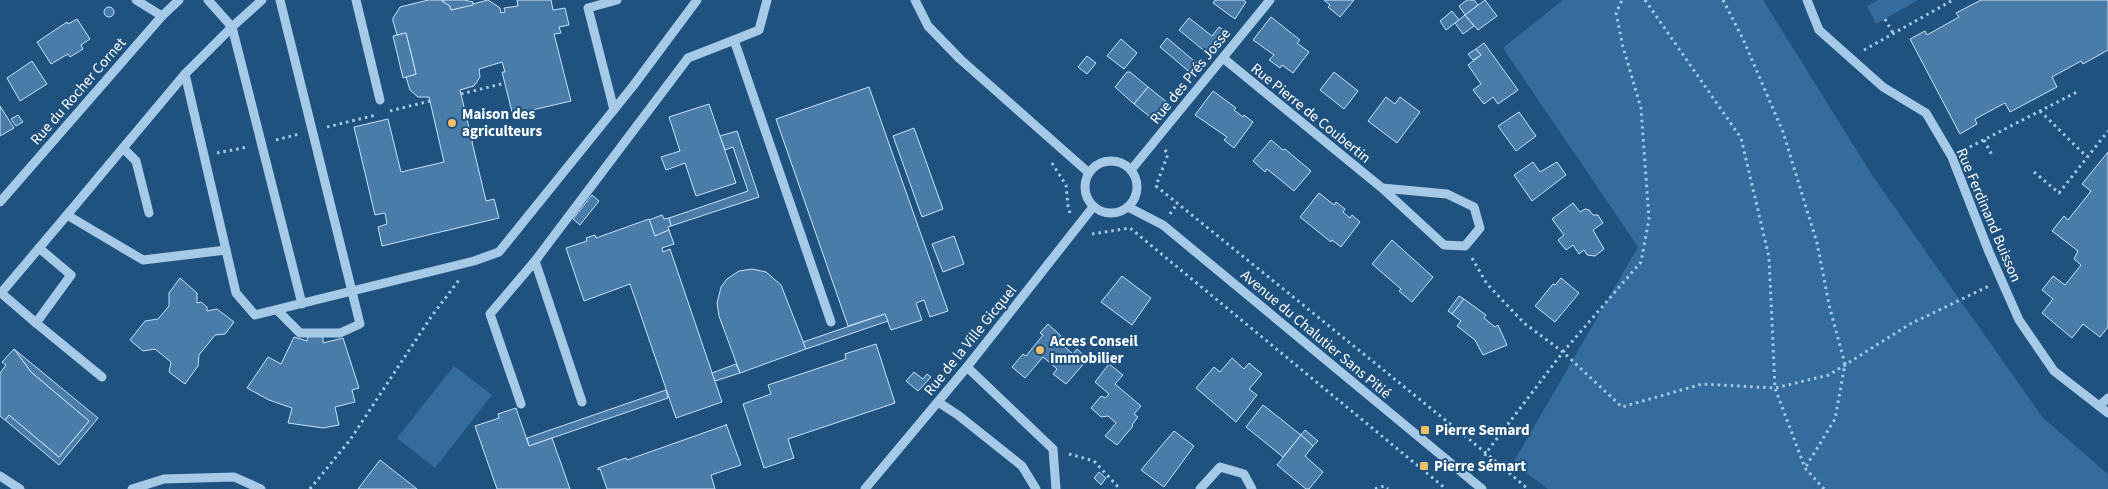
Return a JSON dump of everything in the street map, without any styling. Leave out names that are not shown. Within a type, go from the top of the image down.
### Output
[{"type":"street","points":[[136,0],[162,16]]},
{"type":"street","name":"Rue du Rocher Cornet","points":[[0,202],[162,16],[179,0]]},
{"type":"street","points":[[208,0],[232,27],[302,304]]},
{"type":"street","points":[[102,378],[1,293],[185,74],[262,0]]},
{"type":"street","points":[[277,310],[300,334],[340,333],[360,324],[280,0]]},
{"type":"street","points":[[356,0],[380,100]]},
{"type":"street","points":[[614,110],[588,8],[617,0]]},
{"type":"street","points":[[185,74],[236,293],[255,316],[474,261],[499,252],[614,110],[697,0]]},
{"type":"street","points":[[521,404],[490,314],[534,261],[688,58],[759,30],[767,0]]},
{"type":"street","points":[[915,0],[928,26],[960,59],[1088,172]]},
{"type":"street","name":"Rue des Prés Josse","points":[[1131,170],[1270,0]]},
{"type":"street","name":"Rue Ferdinand Buisson","points":[[1807,0],[1819,30],[1883,87],[1926,113],[1952,157],[2019,320],[2054,371],[2108,413]]},
{"type":"street","points":[[734,40],[831,322]]},
{"type":"street","name":"Rue Pierre de Coubertin","points":[[1223,58],[1382,188],[1444,245],[1465,246]]},
{"type":"street","points":[[123,148],[136,161],[149,213]]},
{"type":"street","points":[[1109,160],[1125,165],[1131,170],[1137,185],[1136,193],[1128,207],[1122,211],[1107,213],[1093,207],[1088,201],[1084,186],[1088,172],[1101,162],[1109,160]]},
{"type":"street","points":[[1382,188],[1446,194],[1474,207],[1480,228],[1465,246]]},
{"type":"street","name":"Rue de la Ville Gicquel","points":[[865,489],[967,367],[1093,207]]},
{"type":"street","name":"Avenue du Chalutier Sans Pitié","points":[[1128,207],[1163,225],[1482,489]]},
{"type":"street","points":[[67,215],[142,260],[226,250]]},
{"type":"street","points":[[36,322],[71,275],[39,248]]},
{"type":"street","points":[[534,261],[582,402]]},
{"type":"street","points":[[967,367],[1053,449],[1056,489]]},
{"type":"street","points":[[2099,406],[2108,398]]},
{"type":"street","points":[[938,402],[958,415],[1022,466],[1036,489]]},
{"type":"street","points":[[1200,489],[1220,467],[1244,474],[1252,489]]},
{"type":"street","points":[[0,476],[20,489]]},
{"type":"street","points":[[132,489],[164,480],[234,477],[261,489]]},
{"type":"path","points":[[1474,483],[1486,453],[1563,352],[1641,262],[1649,219],[1641,108],[1623,46],[1616,13],[1622,0]]},
{"type":"path","points":[[1644,0],[1741,138],[1769,257],[1775,388],[1805,468],[1824,489]]},
{"type":"path","points":[[1723,0],[1743,39],[1783,132],[1817,243],[1830,309],[1845,364],[1835,419],[1805,468]]},
{"type":"path","points":[[1850,58],[1953,0]]},
{"type":"path","points":[[1885,19],[1893,34]]},
{"type":"path","points":[[461,94],[505,83]]},
{"type":"path","points":[[1952,157],[2077,92]]},
{"type":"path","points":[[2040,111],[2088,157]]},
{"type":"path","points":[[2034,172],[2059,193],[2108,131]]},
{"type":"path","points":[[1156,140],[1168,154],[1156,186],[1528,489]]},
{"type":"path","points":[[1984,140],[1993,157]]},
{"type":"path","points":[[1052,163],[1066,185],[1068,206],[1076,230],[1091,234],[1130,228],[1446,489]]},
{"type":"path","points":[[1465,246],[1487,284],[1524,323],[1563,352],[1622,407],[1702,384],[1775,388],[1829,375],[1910,324],[2001,280]]},
{"type":"path","points":[[310,489],[350,440],[431,317],[474,261]]},
{"type":"path","points":[[1053,449],[1094,461],[1120,489]]},
{"type":"path","points":[[1375,489],[1384,486],[1388,489]]},
{"type":"shaded area","points":[[1563,0],[1763,0],[1872,175],[2043,418],[2108,474],[2108,489],[1548,489],[1513,463],[1638,247],[1503,48]]},
{"type":"shaded area","points":[[1878,0],[1918,0],[1876,24],[1867,6]]},
{"type":"shaded area","points":[[454,366],[492,395],[435,468],[397,438]]},
{"type":"building","name":"Maison des agriculteurs","points":[[428,0],[441,0],[450,6],[451,10],[488,0],[500,8],[501,13],[505,12],[504,8],[518,6],[517,0],[551,0],[553,10],[565,8],[569,25],[559,27],[561,33],[554,34],[571,101],[515,114],[512,112],[502,72],[505,72],[502,62],[479,69],[480,77],[474,86],[460,90],[470,132],[476,134],[476,138],[472,142],[486,201],[494,199],[499,218],[382,246],[378,227],[387,224],[385,213],[375,215],[354,127],[388,119],[401,172],[444,162],[429,97],[418,97],[410,90],[406,77],[416,74],[406,33],[397,35],[393,21],[400,7]]},
{"type":"building","points":[[464,0],[473,2],[473,5],[451,10],[450,6],[442,1]]},
{"type":"building","points":[[1215,0],[1243,0],[1246,2],[1235,19],[1213,3]]},
{"type":"building","points":[[1324,0],[1354,0],[1340,17],[1328,7],[1330,5]]},
{"type":"building","points":[[1467,0],[1474,0],[1478,5],[1465,15],[1459,6]]},
{"type":"building","points":[[1485,0],[1497,16],[1478,30],[1465,15]]},
{"type":"building","points":[[1981,0],[2108,0],[2108,50],[2083,64],[2081,61],[2052,77],[2057,87],[2010,112],[2005,103],[1975,119],[1977,124],[1960,134],[1910,39],[1925,31],[1927,35],[1959,17],[1956,13]]},
{"type":"building","points":[[107,7],[111,7],[114,12],[113,16],[107,17],[104,14],[104,10]]},
{"type":"building","points":[[1452,11],[1459,20],[1446,30],[1440,21]]},
{"type":"building","points":[[1465,15],[1474,26],[1463,34],[1455,23]]},
{"type":"building","points":[[1271,17],[1300,40],[1297,43],[1309,52],[1293,73],[1282,65],[1280,68],[1269,60],[1274,55],[1253,40]]},
{"type":"building","points":[[1189,18],[1212,36],[1219,27],[1227,32],[1208,54],[1179,30]]},
{"type":"building","points":[[77,19],[90,39],[81,45],[83,49],[70,57],[68,54],[51,64],[37,42],[67,22],[68,24]]},
{"type":"building","points":[[406,33],[416,74],[403,78],[393,36]]},
{"type":"building","points":[[1167,38],[1199,65],[1192,74],[1160,47]]},
{"type":"building","points":[[1121,39],[1137,53],[1124,69],[1107,56]]},
{"type":"building","points":[[1484,43],[1518,90],[1498,104],[1493,97],[1484,104],[1473,90],[1481,84],[1468,65],[1481,55],[1476,49]]},
{"type":"building","points":[[1476,49],[1481,55],[1473,60],[1468,54]]},
{"type":"building","points":[[1087,56],[1096,63],[1087,74],[1078,67]]},
{"type":"building","points":[[32,61],[47,84],[20,101],[7,78]]},
{"type":"building","points":[[1127,72],[1130,72],[1148,87],[1134,104],[1115,87]]},
{"type":"building","points":[[1334,72],[1358,91],[1344,109],[1320,90]]},
{"type":"building","points":[[869,87],[948,311],[930,317],[924,300],[916,303],[922,320],[891,330],[885,314],[848,326],[776,119]]},
{"type":"building","points":[[1148,87],[1168,103],[1154,120],[1134,104]]},
{"type":"building","points":[[1213,91],[1236,108],[1234,110],[1243,117],[1244,115],[1253,122],[1234,148],[1224,140],[1227,137],[1195,115]]},
{"type":"building","points":[[1386,97],[1395,104],[1400,97],[1420,112],[1397,143],[1368,121]]},
{"type":"building","points":[[709,104],[736,183],[696,196],[685,163],[666,170],[661,157],[680,151],[669,117]]},
{"type":"building","points":[[0,106],[14,128],[0,136]]},
{"type":"building","points":[[1519,112],[1536,136],[1516,151],[1498,126]]},
{"type":"building","points":[[18,115],[23,122],[16,126],[11,119]]},
{"type":"building","points":[[914,128],[943,209],[922,217],[893,136]]},
{"type":"building","points":[[737,131],[759,197],[671,226],[669,218],[748,191],[733,147],[725,150],[720,136]]},
{"type":"building","points":[[1271,140],[1311,171],[1294,191],[1267,169],[1265,172],[1253,161]]},
{"type":"building","points":[[2108,152],[2108,327],[2100,337],[2083,324],[2072,338],[2042,313],[2053,299],[2042,290],[2053,276],[2065,285],[2081,265],[2074,259],[2078,251],[2052,231],[2064,216],[2068,220],[2091,191],[2082,184]]},
{"type":"building","points":[[1533,162],[1540,172],[1557,162],[1566,175],[1532,201],[1514,175]]},
{"type":"building","points":[[1319,193],[1334,205],[1336,202],[1345,209],[1343,212],[1350,218],[1352,215],[1360,222],[1341,247],[1332,240],[1331,242],[1300,217]]},
{"type":"building","points":[[592,195],[599,201],[580,225],[573,219]]},
{"type":"building","points":[[1573,203],[1580,212],[1585,209],[1589,210],[1593,215],[1598,215],[1603,223],[1593,230],[1604,249],[1595,256],[1587,255],[1584,250],[1579,254],[1573,245],[1566,250],[1558,240],[1564,235],[1552,219]]},
{"type":"building","points":[[662,215],[664,219],[669,218],[671,226],[668,227],[669,230],[655,236],[649,220]]},
{"type":"building","points":[[649,219],[655,236],[669,230],[674,244],[662,248],[663,252],[670,249],[722,402],[676,418],[630,284],[584,301],[566,248],[587,241],[586,238],[595,235],[596,238]]},
{"type":"building","points":[[954,236],[964,264],[943,272],[932,244]]},
{"type":"building","points":[[1392,240],[1433,277],[1412,302],[1399,291],[1401,289],[1372,264]]},
{"type":"building","points":[[752,269],[766,272],[781,285],[806,349],[740,373],[719,316],[717,303],[721,287],[727,279],[739,271]]},
{"type":"building","points":[[1122,276],[1151,298],[1132,325],[1101,302]]},
{"type":"building","points":[[180,278],[197,293],[197,303],[201,302],[207,307],[207,311],[217,309],[234,322],[225,334],[215,335],[199,355],[198,366],[185,384],[169,372],[171,362],[155,349],[143,351],[130,340],[145,321],[158,319],[169,306],[169,293]]},
{"type":"building","points":[[1561,278],[1579,293],[1555,322],[1535,306],[1553,284],[1555,285]]},
{"type":"building","points":[[1459,296],[1464,299],[1452,314],[1448,311]]},
{"type":"building","points":[[1464,299],[1486,315],[1484,318],[1495,327],[1498,325],[1507,345],[1483,355],[1475,340],[1457,326],[1461,321],[1452,314]]},
{"type":"building","points":[[885,314],[888,321],[806,349],[803,342]]},
{"type":"building","points":[[1048,324],[1061,336],[1057,340],[1073,354],[1077,349],[1088,359],[1066,384],[1053,374],[1057,369],[1043,357],[1025,378],[1012,367],[1023,354],[1026,356],[1043,335],[1040,333]]},
{"type":"building","points":[[308,335],[323,337],[323,343],[343,338],[359,388],[352,390],[355,402],[335,407],[339,425],[323,428],[288,423],[292,408],[269,400],[247,388],[268,357],[281,364],[294,337],[307,341]]},
{"type":"building","points":[[876,344],[895,403],[788,439],[794,458],[764,468],[743,404],[771,394],[768,385],[846,359],[845,354]]},
{"type":"building","points":[[14,349],[98,418],[59,465],[5,420],[9,415],[59,457],[89,421],[31,372]]},
{"type":"building","points":[[14,349],[31,372],[89,421],[59,457],[9,415],[5,420],[0,416],[0,373],[6,365],[2,362]]},
{"type":"building","points":[[1232,358],[1244,369],[1249,363],[1262,374],[1249,389],[1257,395],[1236,422],[1196,388],[1214,367],[1220,372]]},
{"type":"building","points":[[736,364],[740,373],[715,381],[712,373]]},
{"type":"building","points":[[1109,364],[1123,375],[1115,384],[1141,406],[1134,414],[1138,417],[1133,426],[1117,445],[1105,436],[1116,423],[1108,416],[1101,417],[1091,408],[1101,396],[1105,398],[1109,394],[1095,382]]},
{"type":"building","points":[[914,372],[923,379],[927,374],[931,377],[918,391],[906,381]]},
{"type":"building","points":[[666,390],[668,398],[529,446],[527,438]]},
{"type":"building","points":[[1263,405],[1301,435],[1283,457],[1246,427]]},
{"type":"building","points":[[516,408],[529,446],[552,438],[570,489],[497,489],[475,426],[499,418],[498,414]]},
{"type":"building","points":[[726,424],[741,465],[711,475],[715,489],[607,489],[600,469],[598,470],[598,468],[626,458],[627,460]]},
{"type":"building","points":[[1305,430],[1318,441],[1313,446],[1301,435]]},
{"type":"building","points":[[1174,431],[1194,446],[1164,487],[1141,470]]},
{"type":"building","points":[[1301,435],[1313,446],[1305,456],[1323,472],[1309,489],[1306,489],[1277,465]]},
{"type":"building","points":[[380,460],[417,489],[358,489]]},
{"type":"building","points":[[1099,472],[1106,478],[1101,485],[1094,478]]},
{"type":"place","name":"Maison des agriculteurs","points":[[452,123]]},
{"type":"place","name":"Acces Conseil Immobilier","points":[[1040,350]]},
{"type":"place","name":"Pierre Semard","points":[[1425,430]]},
{"type":"place","name":"Pierre Sémart","points":[[1424,466]]}]
